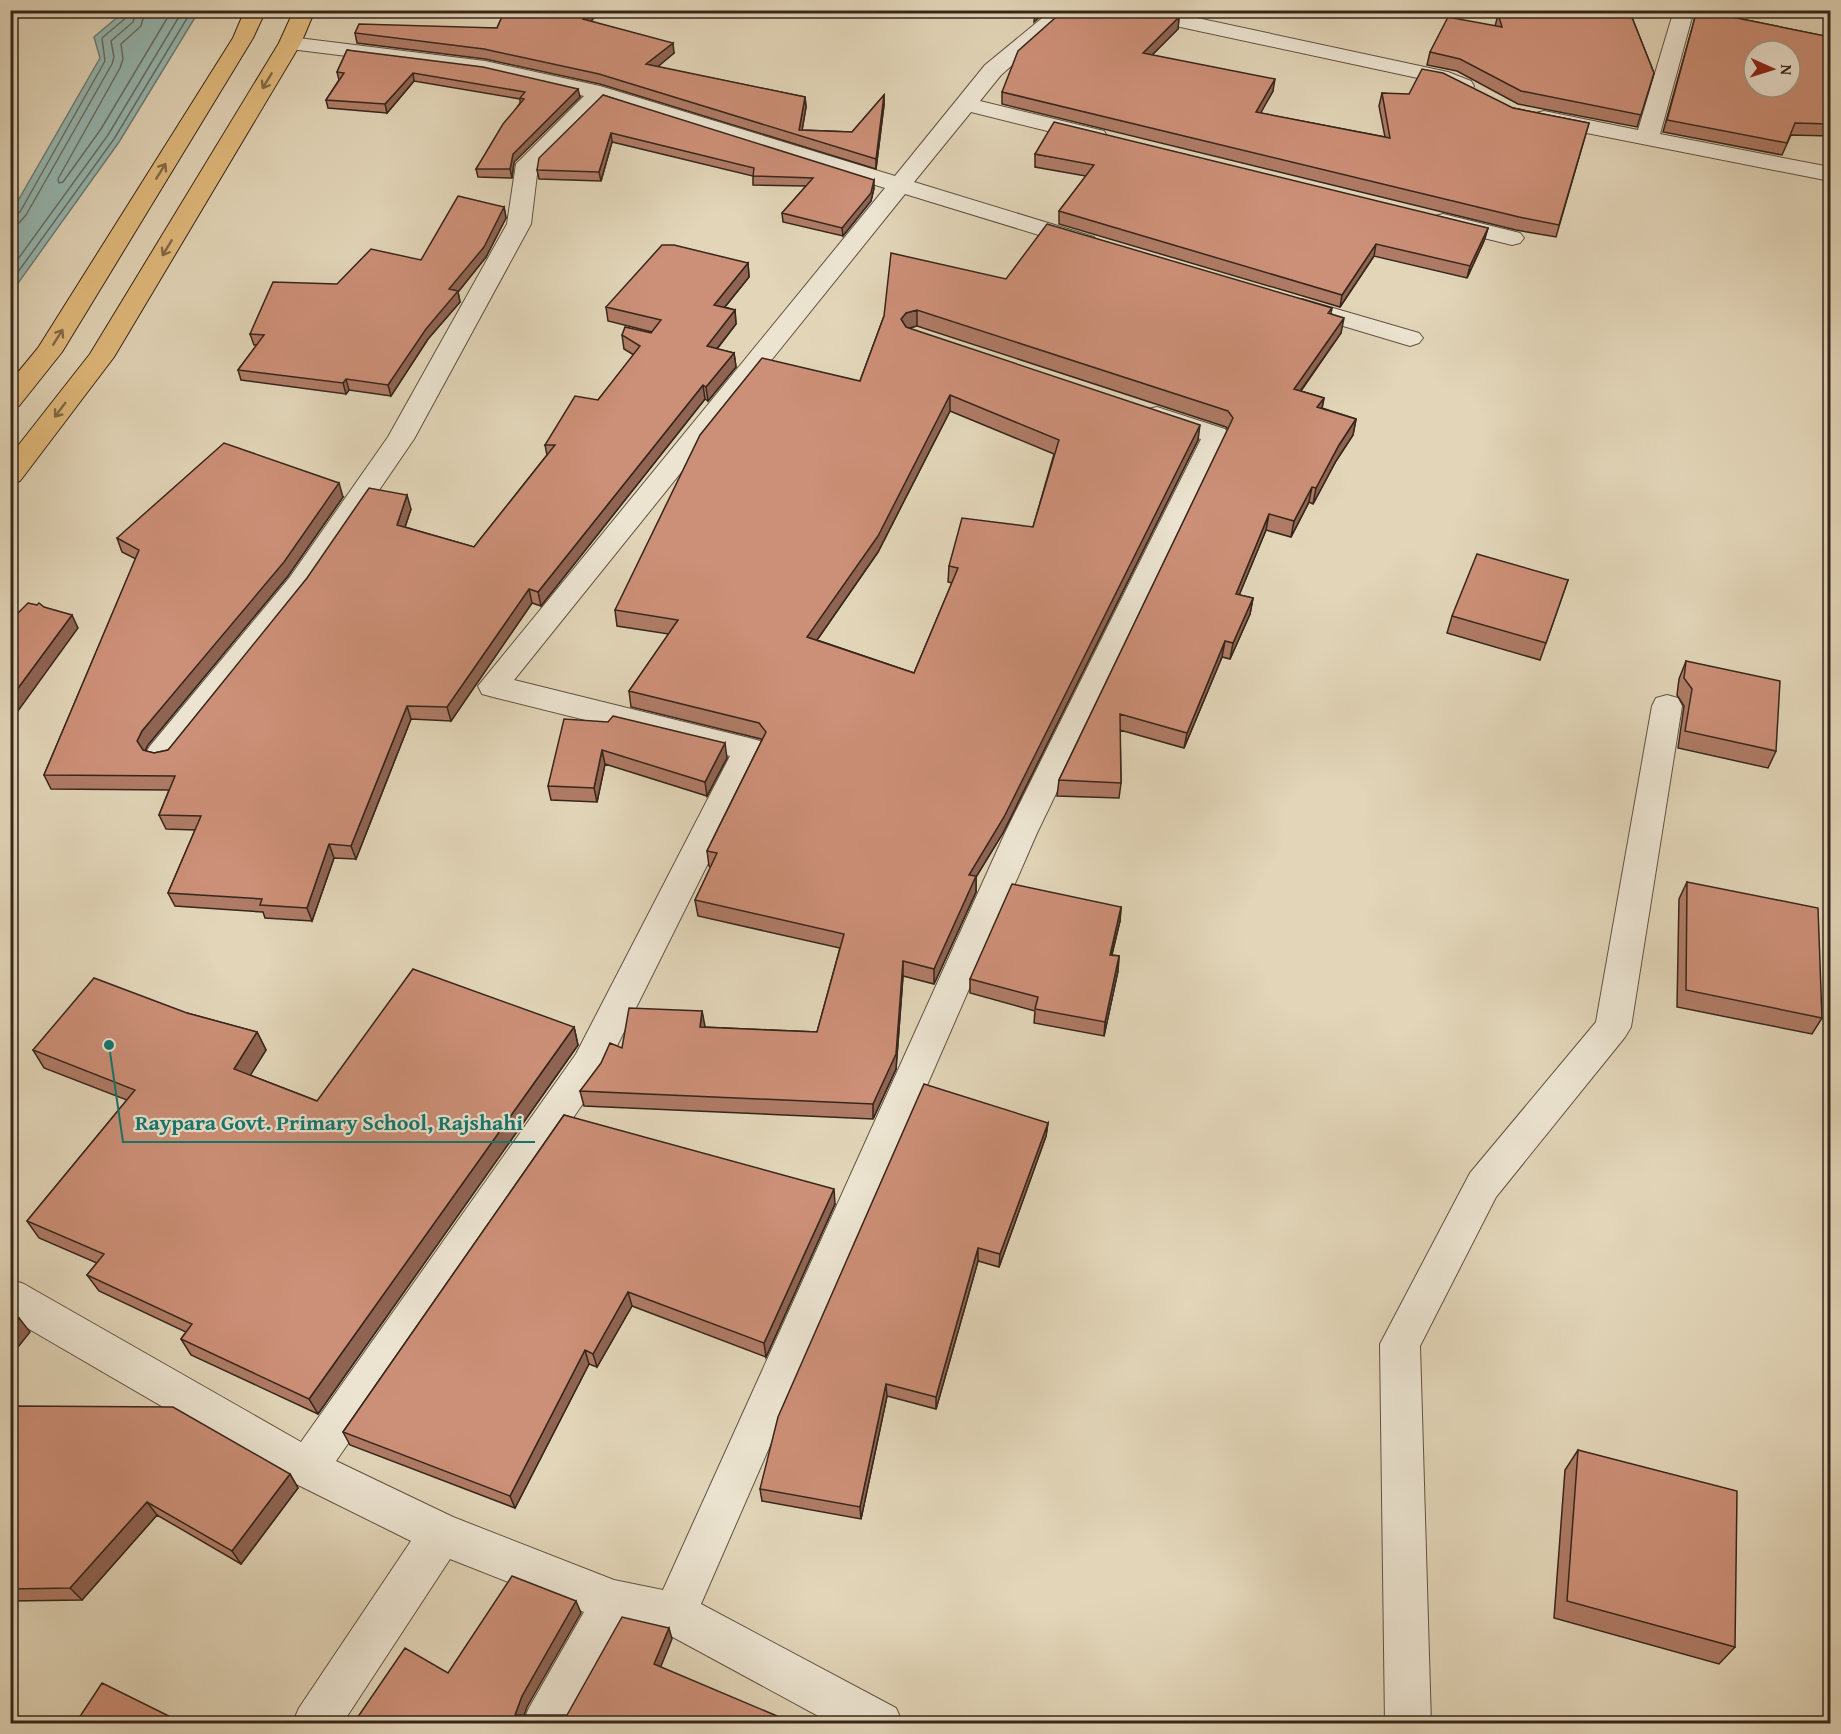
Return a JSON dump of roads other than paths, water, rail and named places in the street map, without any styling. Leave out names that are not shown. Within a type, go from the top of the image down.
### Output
[{"type":"highway","points":[[10,400],[49,352],[243,38],[256,10]]},
{"type":"highway","points":[[10,475],[101,357],[290,43],[304,10]]},
{"type":"street","points":[[307,1468],[589,1065],[749,749],[493,686],[993,70],[1065,10]]},
{"type":"street","points":[[1129,10],[1448,78],[1479,94]]},
{"type":"street","points":[[1647,139],[1684,10]]},
{"type":"street","points":[[290,43],[485,67],[600,93],[1104,247]]},
{"type":"street","points":[[161,754],[300,584],[401,439],[519,224],[527,164],[600,93]]},
{"type":"street","points":[[966,104],[1117,141]]},
{"type":"street","points":[[1522,114],[1830,174]]},
{"type":"street","points":[[1419,215],[1512,238]]},
{"type":"street","points":[[1285,301],[1410,338]]},
{"type":"street","points":[[675,1614],[1021,832],[1216,435],[1127,406]]},
{"type":"street","points":[[1408,1724],[1400,1344],[1483,1185],[1613,1027],[1667,706]]},
{"type":"street","points":[[10,1297],[307,1468],[441,1534],[614,1602],[675,1614],[880,1724]]},
{"type":"street","points":[[315,1724],[441,1534]]},
{"type":"street","points":[[545,1724],[614,1602]]},
{"type":"water","points":[[126,10],[199,11],[119,142],[11,293],[11,213],[100,58],[94,37]]},
{"type":"place","name":"Raypara Govt. Primary School, Rajshahi","points":[[109,1045]]}]
